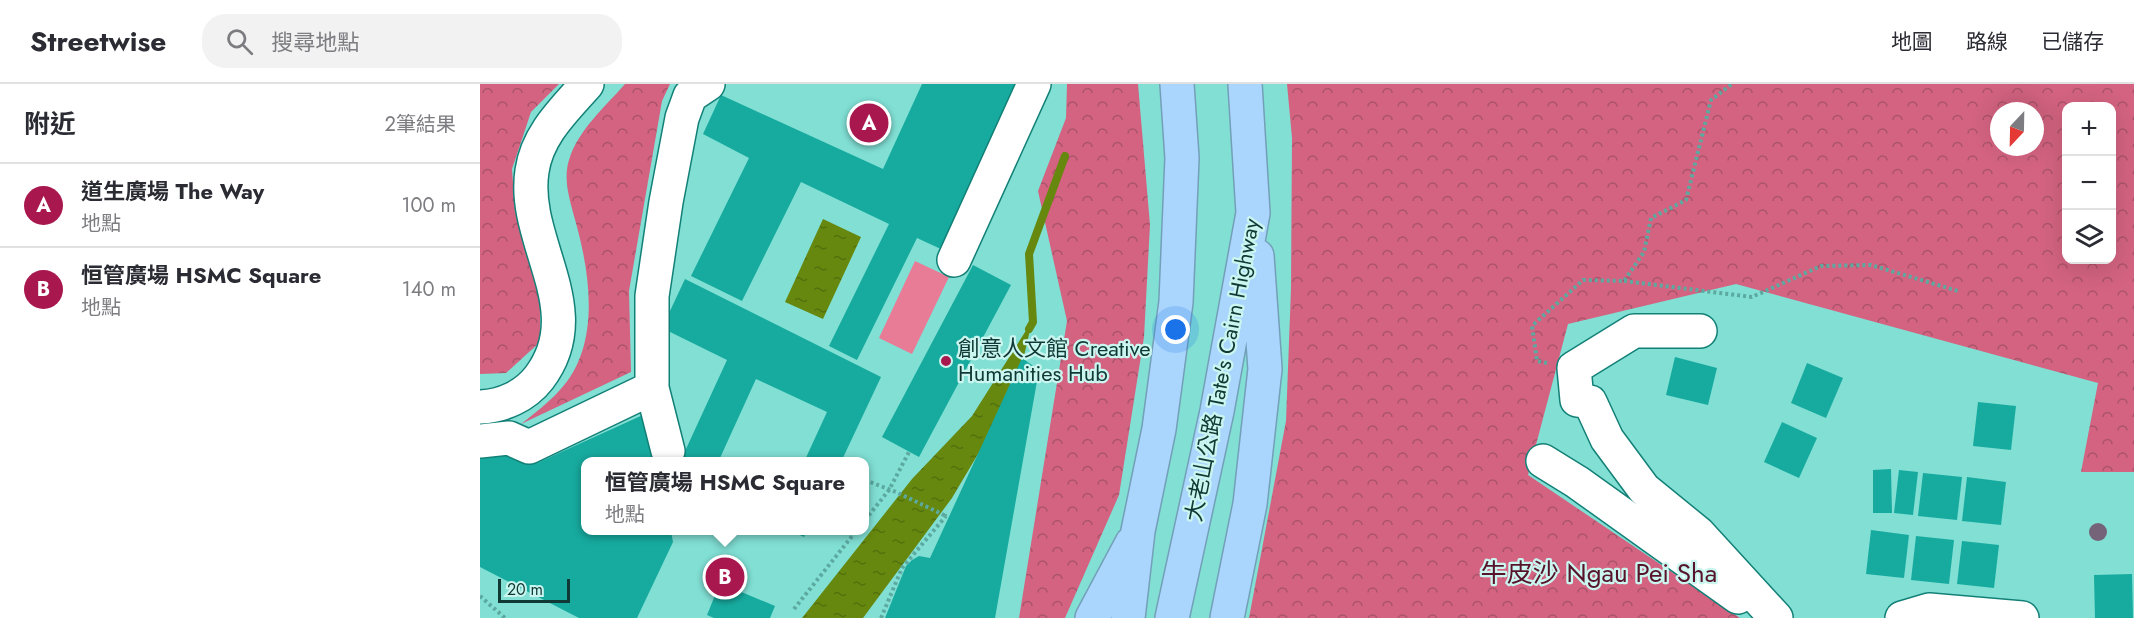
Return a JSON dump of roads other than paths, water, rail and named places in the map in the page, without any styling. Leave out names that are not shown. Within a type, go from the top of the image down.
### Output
[{"type":"highway","points":[[1128,618],[1138,531],[1159,429],[1176,302],[1182,158],[1177,84]]},
{"type":"highway","name":"大老山公路 Tate's Cairn Highway","points":[[1172,618],[1217,411],[1253,213],[1245,84]]},
{"type":"highway","points":[[1227,618],[1250,504],[1265,369],[1253,213]]},
{"type":"highway","points":[[1092,618],[1138,531]]},
{"type":"street","points":[[480,407],[501,404],[526,391],[541,376],[554,351],[558,336],[558,306],[536,220],[531,193],[532,172],[536,152],[545,135],[587,84]]},
{"type":"street","points":[[668,451],[652,388],[652,296],[666,202],[682,118],[690,96],[708,84]]},
{"type":"street","points":[[954,260],[1034,84]]},
{"type":"street","points":[[1700,331],[1634,331],[1574,368],[1577,400],[1590,402],[1607,439],[1644,489],[1698,533],[1776,618]]},
{"type":"street","points":[[480,441],[509,438],[529,447],[652,388]]},
{"type":"street","points":[[1543,460],[1585,470],[1769,618]]},
{"type":"street","points":[[1902,618],[1929,610],[2022,618]]},
{"type":"water","points":[[823,219],[861,237],[823,319],[785,302]]},
{"type":"water","points":[[1032,321],[1020,374],[981,449],[952,498],[863,618],[802,618],[912,479],[972,416]]},
{"type":"waterway","points":[[1029,329],[1033,322],[1029,254],[1065,156]]},
{"type":"place","name":"道生廣場 The Way","points":[[869,123]]},
{"type":"place","name":"創意人文館 Creative Humanities Hub","points":[[946,361]]},
{"type":"place","name":"恒管廣場 HSMC Square","points":[[725,577]]},
{"type":"district","name":"牛皮沙 Ngau Pei Sha","points":[[1599,573]]}]
